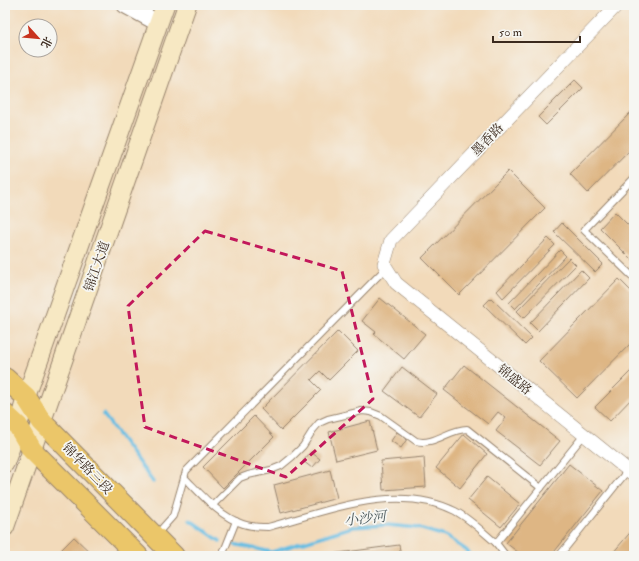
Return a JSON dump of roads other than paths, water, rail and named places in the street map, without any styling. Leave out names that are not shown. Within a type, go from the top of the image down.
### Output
[{"type":"main road","name":"锦江大道","points":[[5,527],[187,5]]},
{"type":"main road","name":"锦江大道","points":[[5,463],[9,419],[26,397],[160,11]]},
{"type":"main road","name":"锦华路三段","points":[[5,378],[26,397],[42,422],[174,556]]},
{"type":"main road","name":"锦华路三段","points":[[9,419],[32,450],[138,556]]},
{"type":"street","points":[[125,5],[160,11]]},
{"type":"street","name":"墨香路","points":[[386,268],[384,264],[391,240],[617,5]]},
{"type":"street","name":"锦盛路","points":[[386,268],[396,283],[631,473]]},
{"type":"lane","points":[[634,178],[584,230],[634,278]]},
{"type":"lane","points":[[154,536],[173,516],[186,471],[386,268]]},
{"type":"lane","points":[[214,506],[240,478],[281,466],[303,446],[319,423],[328,419],[362,411],[371,412],[381,416],[416,441],[422,443],[429,442],[462,429],[468,429],[541,488]]},
{"type":"lane","points":[[496,543],[584,435]]},
{"type":"lane","points":[[559,556],[631,473]]},
{"type":"lane","points":[[184,477],[214,506],[236,521],[254,527],[268,527],[367,501],[405,498],[424,500],[444,506],[456,512],[496,543],[506,556]]},
{"type":"lane","points":[[222,556],[236,521]]},
{"type":"waterway","name":"小沙河","points":[[103,414],[153,482]]},
{"type":"waterway","name":"小沙河","points":[[190,520],[220,541]]},
{"type":"waterway","name":"小沙河","points":[[233,544],[272,552],[352,527],[387,525],[419,528],[445,536],[466,550],[472,556]]}]
